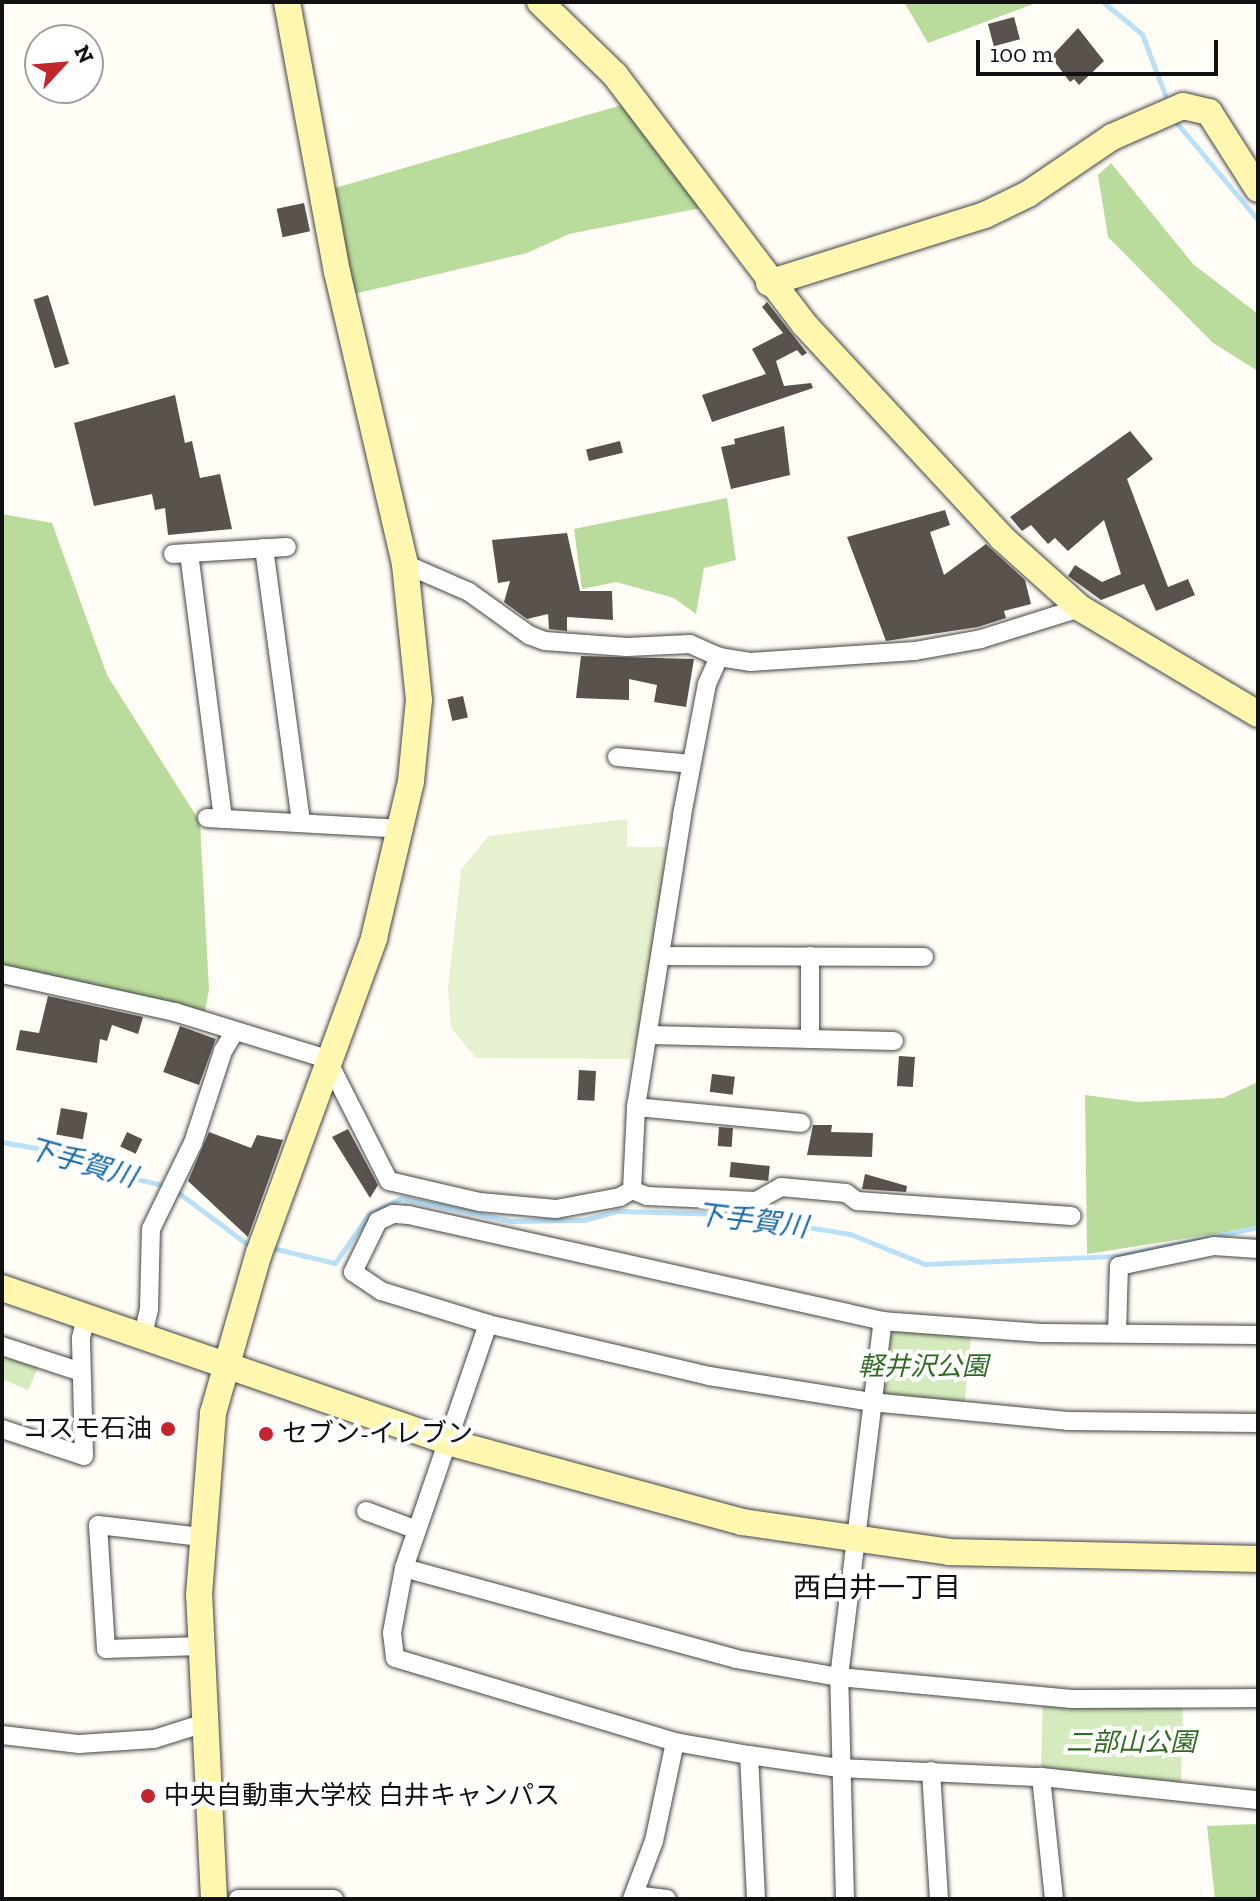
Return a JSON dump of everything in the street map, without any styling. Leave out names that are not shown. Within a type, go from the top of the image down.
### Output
[{"type":"street","points":[[214,1899],[200,1646],[201,1537],[213,1413],[224,1363],[262,1245],[365,970],[402,829],[419,700],[405,564],[337,272],[287,2]]},
{"type":"street","points":[[540,2],[615,75],[769,283],[1002,538],[1080,608],[1258,714]]},
{"type":"street","points":[[769,283],[985,215],[1028,194],[1112,137],[1183,106],[1209,112],[1258,189]]},
{"type":"street","points":[[287,547],[181,554],[215,819],[402,829]]},
{"type":"street","points":[[264,548],[301,823]]},
{"type":"street","points":[[405,564],[469,592],[529,635],[545,641],[627,647],[690,644],[719,657],[750,662],[915,651],[981,639],[1080,608]]},
{"type":"street","points":[[632,1190],[636,1107],[691,764],[707,684],[719,657]]},
{"type":"street","points":[[617,757],[691,764]]},
{"type":"street","points":[[661,956],[924,957]]},
{"type":"street","points":[[810,956],[810,1039]]},
{"type":"street","points":[[2,974],[175,1012],[327,1059],[389,1181],[500,1205],[556,1209],[620,1197],[632,1190]]},
{"type":"street","points":[[143,1335],[149,1309],[151,1229],[193,1143],[223,1051],[235,1031]]},
{"type":"street","points":[[649,1035],[894,1041]]},
{"type":"street","points":[[636,1107],[801,1123]]},
{"type":"street","points":[[632,1190],[647,1196],[685,1194],[756,1201],[781,1187],[846,1193],[857,1201],[1071,1216]]},
{"type":"street","points":[[1258,1335],[1117,1333],[883,1321],[409,1215],[393,1214],[378,1221],[353,1272],[381,1291],[488,1324],[709,1376],[871,1402],[1067,1421],[1258,1423]]},
{"type":"street","points":[[1117,1333],[1119,1266],[1214,1246],[1258,1249]]},
{"type":"street","points":[[2,1288],[448,1442],[742,1522],[964,1552],[1258,1559]]},
{"type":"street","points":[[3,1435],[84,1456],[81,1372],[86,1317]]},
{"type":"street","points":[[845,1899],[839,1768],[839,1677],[883,1321]]},
{"type":"street","points":[[488,1324],[404,1568],[392,1633],[395,1658],[675,1742],[749,1755],[839,1768],[1041,1777],[1258,1800]]},
{"type":"street","points":[[2,1346],[81,1372]]},
{"type":"street","points":[[366,1511],[417,1530]]},
{"type":"street","points":[[200,1646],[106,1649],[98,1525],[201,1537]]},
{"type":"street","points":[[404,1568],[736,1659],[839,1677],[1072,1699],[1258,1698]]},
{"type":"street","points":[[2,1735],[79,1744],[154,1739],[205,1723]]},
{"type":"street","points":[[667,1899],[633,1897],[654,1841],[675,1742]]},
{"type":"street","points":[[749,1755],[756,1899]]},
{"type":"street","points":[[931,1771],[939,1899]]},
{"type":"street","points":[[1041,1777],[1054,1899]]},
{"type":"street","points":[[238,1899],[334,1899]]},
{"type":"green space","points":[[904,2],[1039,2],[928,43]]},
{"type":"green space","points":[[625,104],[701,208],[569,234],[527,253],[354,294],[335,188]]},
{"type":"green space","points":[[1111,163],[1193,264],[1258,314],[1258,371],[1213,343],[1108,237],[1098,175]]},
{"type":"green space","points":[[727,498],[736,560],[704,568],[696,614],[674,598],[616,582],[582,589],[574,529]]},
{"type":"green space","points":[[2,514],[52,523],[107,675],[200,822],[209,990],[204,1016],[2,965]]},
{"type":"green space","points":[[627,819],[627,847],[667,847],[642,1023],[630,1059],[476,1058],[451,1028],[448,988],[461,870],[488,836]]},
{"type":"green space","points":[[1258,1082],[1258,1227],[1087,1254],[1085,1095],[1138,1102],[1223,1098]]},
{"type":"green space","name":"軽井沢公園","points":[[900,1328],[971,1335],[964,1408],[890,1400],[883,1390],[890,1336]]},
{"type":"green space","points":[[2,1354],[38,1368],[28,1390],[2,1379]]},
{"type":"green space","name":"二部山公園","points":[[1043,1698],[1183,1701],[1181,1789],[1041,1770]]},
{"type":"green space","points":[[1258,1824],[1258,1899],[1215,1899],[1207,1826]]},
{"type":"building","points":[[1014,17],[1020,39],[994,46],[988,24]]},
{"type":"building","points":[[1078,28],[1104,61],[1079,85],[1074,79],[1070,82],[1051,57]]},
{"type":"building","points":[[304,203],[310,231],[283,237],[277,209]]},
{"type":"building","points":[[48,295],[69,364],[55,368],[34,299]]},
{"type":"building","points":[[767,302],[807,353],[802,356],[797,350],[776,361],[784,386],[811,383],[813,388],[712,422],[702,395],[766,374],[752,349],[783,333],[762,307]]},
{"type":"building","points":[[175,395],[185,443],[192,441],[200,478],[220,474],[232,529],[168,535],[165,508],[155,510],[152,494],[94,506],[74,423]]},
{"type":"building","points":[[784,426],[790,475],[731,489],[721,447],[735,444],[734,439]]},
{"type":"building","points":[[1130,431],[1153,459],[1127,479],[1168,587],[1188,579],[1195,595],[1156,611],[1144,584],[1101,600],[1068,576],[1075,565],[1102,582],[1121,574],[1104,520],[1068,551],[1055,538],[1048,544],[1031,525],[1022,531],[1010,517]]},
{"type":"building","points":[[620,441],[623,453],[589,461],[586,449]]},
{"type":"building","points":[[945,510],[950,525],[930,532],[944,575],[986,544],[1025,580],[1031,604],[1004,611],[1006,618],[978,627],[886,641],[847,537]]},
{"type":"building","points":[[567,533],[580,591],[612,591],[613,620],[567,617],[567,631],[549,629],[548,614],[527,619],[504,602],[510,581],[498,583],[492,540]]},
{"type":"building","points":[[581,656],[694,659],[686,707],[654,702],[657,685],[629,679],[629,700],[576,698]]},
{"type":"building","points":[[463,696],[468,717],[452,721],[447,700]]},
{"type":"building","points":[[48,996],[143,1017],[138,1034],[112,1025],[107,1041],[100,1039],[97,1063],[16,1050],[20,1030],[39,1033]]},
{"type":"building","points":[[180,1026],[216,1039],[199,1085],[163,1072]]},
{"type":"building","points":[[899,1056],[915,1057],[913,1087],[897,1086]]},
{"type":"building","points":[[579,1070],[596,1071],[594,1101],[577,1100]]},
{"type":"building","points":[[712,1074],[735,1077],[733,1095],[710,1092]]},
{"type":"building","points":[[61,1108],[88,1113],[83,1139],[56,1135]]},
{"type":"building","points":[[813,1125],[832,1125],[831,1132],[873,1133],[872,1157],[807,1155]]},
{"type":"building","points":[[719,1127],[733,1128],[732,1147],[718,1146]]},
{"type":"building","points":[[348,1129],[378,1185],[370,1198],[332,1137]]},
{"type":"building","points":[[127,1132],[142,1139],[136,1154],[120,1147]]},
{"type":"building","points":[[209,1132],[251,1148],[257,1135],[283,1140],[248,1237],[188,1181]]},
{"type":"building","points":[[731,1162],[770,1166],[768,1181],[729,1177]]},
{"type":"building","points":[[865,1174],[907,1186],[906,1192],[862,1189]]},
{"type":"waterway","points":[[1103,2],[1142,34],[1165,95]]},
{"type":"waterway","points":[[1176,122],[1258,220]]},
{"type":"waterway","name":"下手賀川","points":[[2,1142],[59,1152],[78,1165],[162,1185]]},
{"type":"waterway","name":"下手賀川","points":[[176,1191],[247,1244]]},
{"type":"waterway","name":"下手賀川","points":[[272,1248],[335,1263],[369,1214],[402,1198],[511,1221],[584,1220],[618,1211],[728,1214],[850,1234],[925,1264],[1119,1256],[1258,1227]]},
{"type":"place","name":"コスモ石油","points":[[168,1429]]},
{"type":"place","name":"セブン-イレブン","points":[[266,1434]]},
{"type":"place","name":"中央自動車大学校 白井キャンパス","points":[[148,1796]]},
{"type":"district","name":"西白井一丁目","points":[[877,1588]]}]
